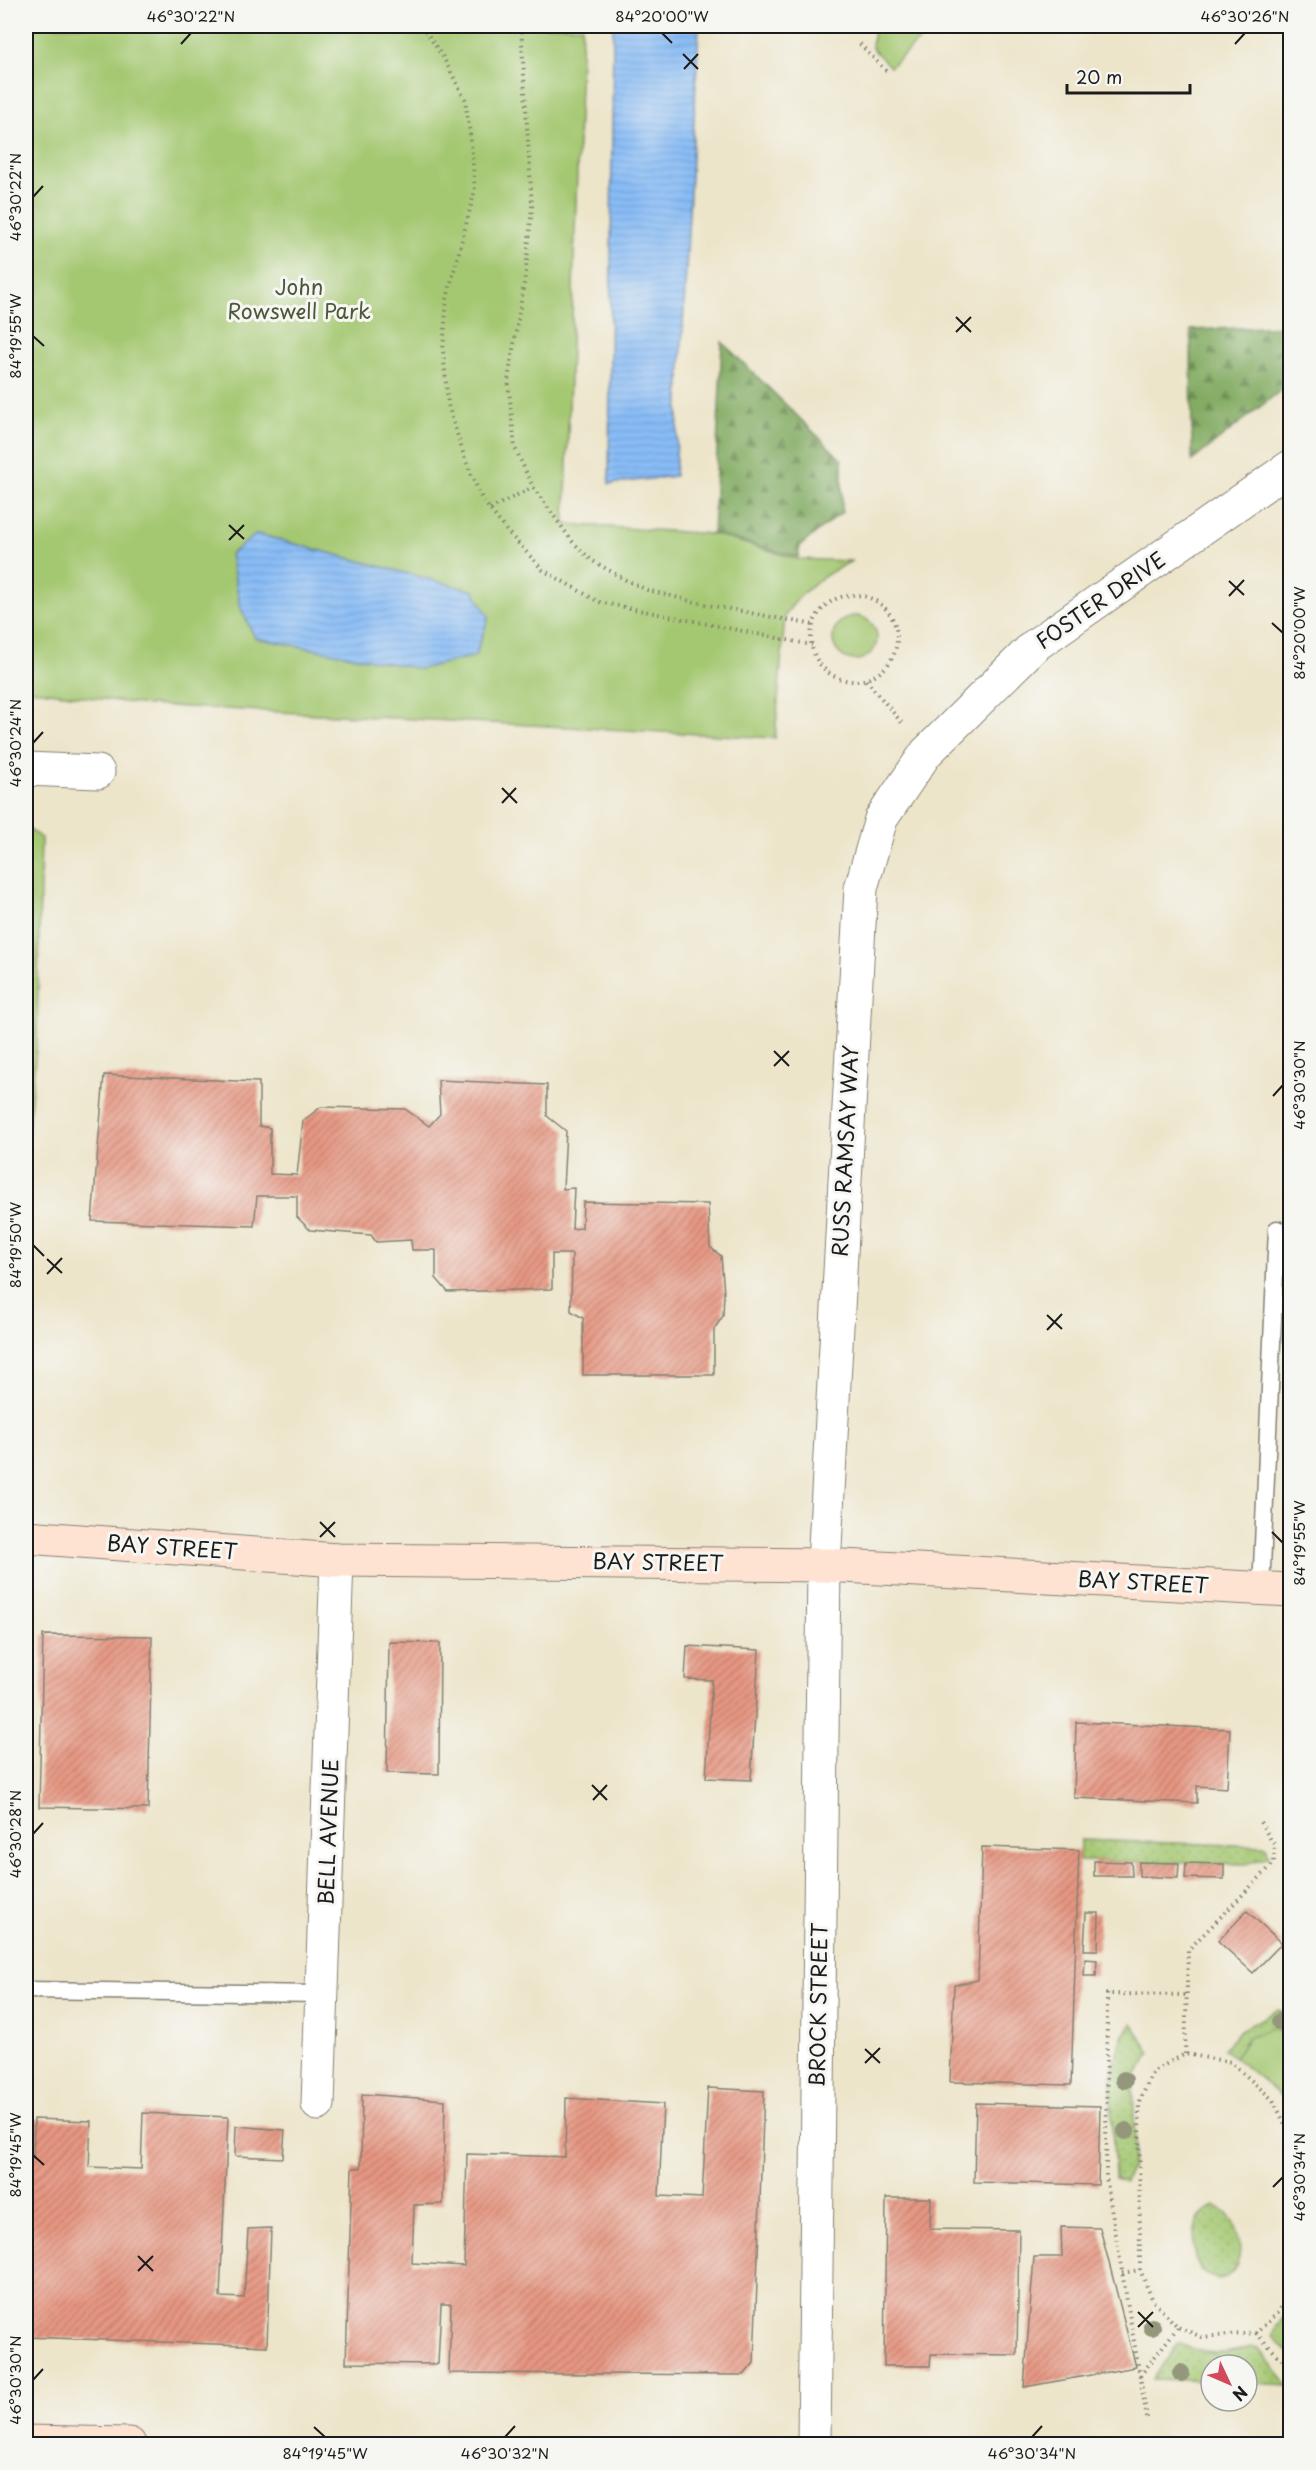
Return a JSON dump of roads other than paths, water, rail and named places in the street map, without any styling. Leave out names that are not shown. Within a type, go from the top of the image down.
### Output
[{"type":"main road","name":"BAY STREET","points":[[26,1537],[337,1560],[824,1565],[1276,1590]]},
{"type":"main road","points":[[26,2442],[129,2445]]},
{"type":"street","name":"FOSTER DRIVE","points":[[926,753],[1034,646],[1290,467]]},
{"type":"street","name":"RUSS RAMSAY WAY","points":[[824,1565],[861,888],[880,819],[926,753]]},
{"type":"street","points":[[26,769],[99,772]]},
{"type":"street","name":"BELL AVENUE","points":[[318,2104],[337,1560]]},
{"type":"street","name":"BROCK STREET","points":[[814,2445],[824,1565]]},
{"type":"lane","points":[[1276,1590],[1277,1229]]},
{"type":"lane","points":[[26,1990],[323,1994]]},
{"type":"water","points":[[613,26],[699,26],[675,476],[609,484]]},
{"type":"water","points":[[257,534],[474,591],[489,617],[475,656],[420,669],[255,638],[240,606],[230,554]]},
{"type":"park label","name":"John Rowswell Park","points":[[299,300]]}]
